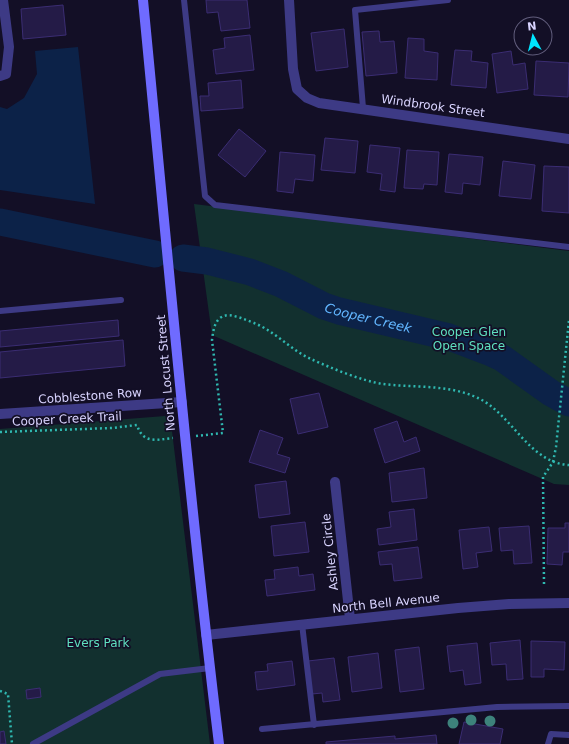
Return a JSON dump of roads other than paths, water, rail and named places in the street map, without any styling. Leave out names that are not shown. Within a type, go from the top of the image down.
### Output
[{"type":"main road","name":"North Locust Street","points":[[143,0],[182,402],[206,635],[219,744]]},
{"type":"street","points":[[3,0],[9,47],[3,75]]},
{"type":"street","name":"Windbrook Street","points":[[289,2],[293,69],[297,89],[307,98],[319,103],[363,108],[569,139]]},
{"type":"street","name":"Cobblestone Row","points":[[0,414],[182,402]]},
{"type":"street","name":"Ashley Circle","points":[[336,482],[350,619]]},
{"type":"street","name":"North Bell Avenue","points":[[206,635],[350,619],[509,604],[569,603]]},
{"type":"lane","points":[[184,0],[205,196],[215,205],[569,247]]},
{"type":"lane","points":[[363,108],[355,10],[448,0]]},
{"type":"lane","points":[[0,311],[121,300]]},
{"type":"lane","points":[[302,624],[314,725]]},
{"type":"lane","points":[[33,744],[160,674],[210,668]]},
{"type":"lane","points":[[262,729],[497,707],[569,706]]},
{"type":"lane","points":[[548,744],[551,734],[569,735]]},
{"type":"water","points":[[78,47],[95,204],[0,190],[0,107],[7,109],[24,98],[37,74],[35,51]]},
{"type":"waterway","name":"Cooper Creek","points":[[0,222],[155,254]]},
{"type":"waterway","name":"Cooper Creek","points":[[183,258],[207,261],[250,272],[281,284],[324,306],[339,311],[449,337],[502,358],[551,393],[569,403]]},
{"type":"park label","name":"Cooper Glen Open Space","points":[[469,339]]},
{"type":"park label","name":"Evers Park","points":[[98,643]]}]
